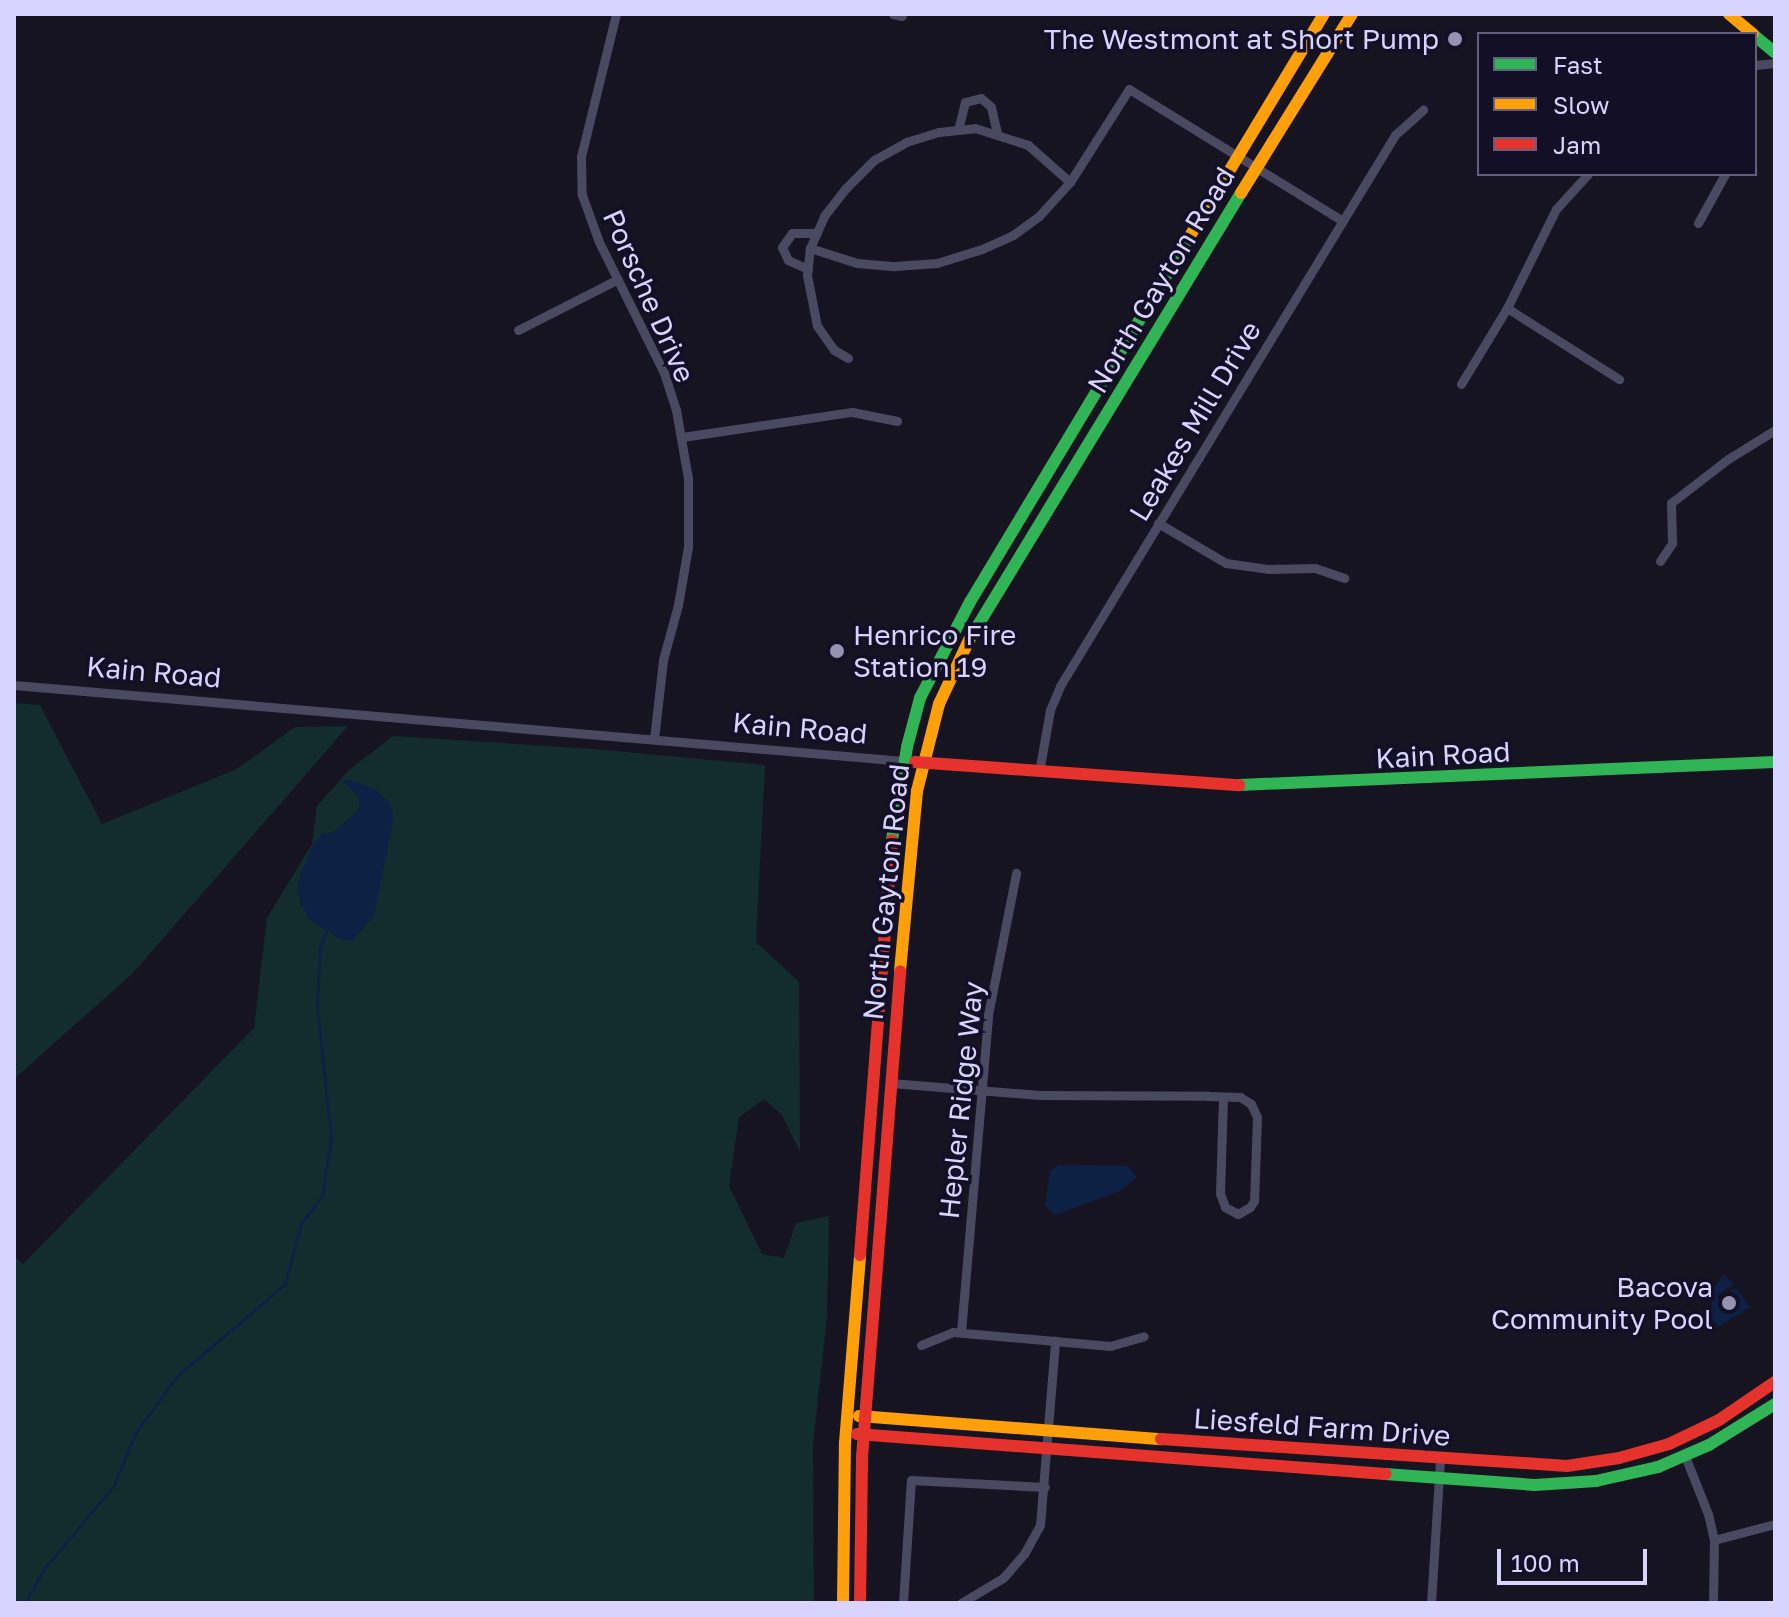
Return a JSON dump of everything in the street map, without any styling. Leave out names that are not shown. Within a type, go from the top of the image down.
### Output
[{"type":"main road","name":"North Gayton Road","points":[[843,1603],[842,1502],[846,1433],[892,842],[904,761],[920,698],[952,633],[1324,14]]},
{"type":"main road","name":"North Gayton Road","points":[[860,1603],[859,1528],[865,1416],[912,819],[923,762],[947,683],[975,628],[1352,14]]},
{"type":"main road","points":[[1729,14],[1740,28]]},
{"type":"main road","points":[[1757,38],[1775,53]]},
{"type":"main road","name":"Kain Road","points":[[904,761],[1257,786],[1775,762]]},
{"type":"main road","name":"Liesfeld Farm Drive","points":[[848,1415],[1542,1466],[1619,1458],[1695,1433],[1775,1382]]},
{"type":"main road","name":"Liesfeld Farm Drive","points":[[846,1433],[1535,1485],[1625,1476],[1685,1456],[1730,1434],[1775,1404]]},
{"type":"street","name":"Porsche Drive","points":[[616,14],[584,137],[580,176],[588,217],[664,373],[682,437],[688,478],[688,547],[678,605],[663,660],[654,739]]},
{"type":"street","points":[[810,248],[857,263],[895,266],[937,263],[1013,235],[1039,216],[1070,182],[1129,89],[1343,221]]},
{"type":"street","points":[[958,130],[965,102],[981,98],[991,107],[997,133]]},
{"type":"street","name":"Leakes Mill Drive","points":[[1039,772],[1050,710],[1060,686],[1400,128],[1423,110]]},
{"type":"street","points":[[848,358],[834,350],[817,326],[809,301],[810,248],[824,216],[874,160],[906,142],[975,128],[1028,145],[1070,182]]},
{"type":"street","points":[[1461,384],[1507,308],[1556,209],[1586,176]]},
{"type":"street","points":[[1698,223],[1724,176]]},
{"type":"street","points":[[808,269],[788,260],[782,247],[792,233],[817,233]]},
{"type":"street","points":[[518,330],[618,279]]},
{"type":"street","points":[[1507,308],[1619,379]]},
{"type":"street","points":[[682,437],[852,412],[897,421]]},
{"type":"street","points":[[1660,561],[1672,543],[1671,503],[1728,459],[1775,430]]},
{"type":"street","points":[[1158,523],[1226,563],[1268,569],[1315,568],[1344,578]]},
{"type":"street","name":"Kain Road","points":[[14,685],[904,761]]},
{"type":"street","name":"Hepler Ridge Way","points":[[961,1332],[988,1015],[1016,873]]},
{"type":"street","points":[[891,1083],[1041,1095],[1223,1097],[1246,1100],[1257,1117],[1254,1201],[1238,1214],[1225,1207],[1220,1193],[1223,1097]]},
{"type":"street","points":[[921,1345],[948,1333],[961,1332],[1117,1346],[1144,1336]]},
{"type":"street","points":[[961,1603],[1003,1578],[1024,1554],[1040,1525],[1055,1341]]},
{"type":"street","points":[[1685,1456],[1708,1514],[1714,1540],[1713,1603]]},
{"type":"street","points":[[1431,1603],[1440,1460]]},
{"type":"street","points":[[903,1603],[911,1480],[1045,1487]]},
{"type":"street","points":[[1714,1540],[1775,1524]]},
{"type":"green space","points":[[14,703],[40,705],[102,824],[237,769],[295,727],[348,726],[133,973],[14,1079]]},
{"type":"green space","points":[[393,736],[594,749],[765,765],[756,942],[799,982],[800,1152],[782,1115],[764,1099],[739,1117],[729,1186],[762,1254],[784,1258],[796,1223],[829,1216],[827,1316],[813,1445],[814,1603],[14,1603],[14,1256],[23,1264],[254,1028],[267,918],[312,844],[317,806],[349,770]],"holes":[[[344,782],[394,817],[301,907],[299,878],[322,834],[334,832],[358,811],[360,803],[356,794]]]},
{"type":"water","points":[[350,780],[378,791],[390,804],[394,817],[374,916],[352,941],[342,940],[308,919],[297,891],[313,845],[322,834],[334,832],[358,811],[360,803],[356,794],[343,781]]},
{"type":"water","points":[[1058,1165],[1128,1166],[1137,1177],[1120,1191],[1055,1215],[1045,1206],[1050,1171]]},
{"type":"water","name":"Bacova Community Pool","points":[[1724,1275],[1734,1284],[1717,1295],[1718,1299],[1736,1288],[1750,1307],[1718,1327],[1706,1310],[1712,1305],[1710,1293]]},
{"type":"waterway","points":[[25,1603],[43,1570],[114,1485],[136,1432],[177,1376],[285,1284],[301,1223],[322,1196],[331,1139],[317,1005],[320,948],[326,930]]},
{"type":"traffic: fast","points":[[1757,38],[1775,53]]},
{"type":"traffic: fast","points":[[969,640],[1241,193]]},
{"type":"traffic: fast","points":[[892,840],[907,747],[920,698],[970,602],[1190,236]]},
{"type":"traffic: fast","points":[[1239,785],[1775,762]]},
{"type":"traffic: fast","points":[[1385,1474],[1535,1485],[1596,1481],[1658,1467],[1709,1445],[1775,1404]]},
{"type":"traffic: slow","points":[[1190,236],[1324,14]]},
{"type":"traffic: slow","points":[[1241,193],[1352,14]]},
{"type":"traffic: slow","points":[[1729,14],[1751,32]]},
{"type":"traffic: slow","points":[[900,971],[917,791],[939,704],[969,640]]},
{"type":"traffic: slow","points":[[843,1603],[845,1443],[860,1255]]},
{"type":"traffic: slow","points":[[859,1416],[1161,1439]]},
{"type":"traffic: jam","points":[[915,762],[1239,785]]},
{"type":"traffic: jam","points":[[860,1255],[892,840]]},
{"type":"traffic: jam","points":[[860,1603],[862,1457],[900,971]]},
{"type":"traffic: jam","points":[[1161,1439],[1567,1466],[1619,1458],[1669,1444],[1719,1420],[1775,1382]]},
{"type":"traffic: jam","points":[[857,1434],[1385,1474]]},
{"type":"place","name":"The Westmont at Short Pump","points":[[1455,39]]},
{"type":"place","name":"Henrico Fire Station 19","points":[[837,651]]},
{"type":"place","name":"Bacova Community Pool","points":[[1729,1303]]}]
